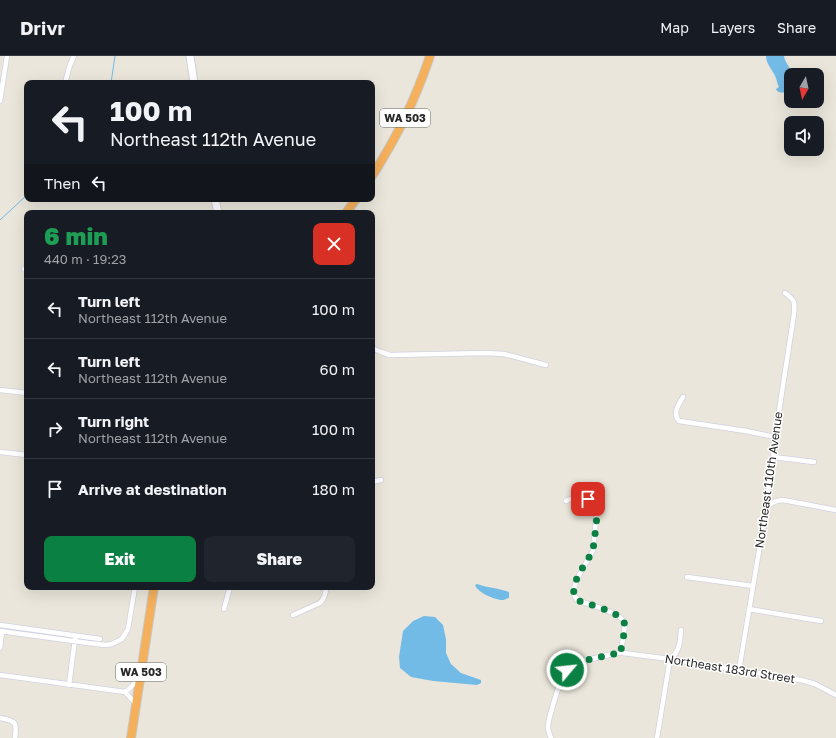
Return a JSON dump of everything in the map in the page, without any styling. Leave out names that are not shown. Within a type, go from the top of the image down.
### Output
[{"type":"highway","name":"WA 503","points":[[375,171],[402,123],[430,56]]},
{"type":"highway","name":"WA 503","points":[[131,738],[154,590]]},
{"type":"main road","points":[[190,56],[194,80]]},
{"type":"street","points":[[0,101],[7,56]]},
{"type":"street","points":[[65,80],[74,56]]},
{"type":"street","name":"Northeast 110th Avenue","points":[[739,670],[766,510],[775,437],[795,304],[794,300],[785,293]]},
{"type":"street","points":[[375,349],[390,355],[504,354],[546,365]]},
{"type":"street","points":[[0,390],[24,393]]},
{"type":"street","points":[[683,397],[676,412],[676,418],[679,420],[775,437]]},
{"type":"street","points":[[0,452],[24,455]]},
{"type":"street","points":[[773,457],[814,462]]},
{"type":"street","points":[[375,481],[381,480]]},
{"type":"street","points":[[551,738],[549,721],[562,677],[572,665],[578,662],[622,652],[624,624],[622,618],[615,613],[579,601],[575,598],[573,593],[574,588],[586,560],[593,550],[597,510],[596,505],[591,499],[574,498],[566,502]]},
{"type":"street","points":[[766,510],[771,503],[783,500],[836,510]]},
{"type":"street","points":[[687,577],[753,586]]},
{"type":"street","points":[[0,648],[1,631],[106,645],[117,642],[122,639],[128,629],[134,590]]},
{"type":"street","points":[[224,609],[229,590]]},
{"type":"street","points":[[293,615],[320,603],[325,596],[326,590]]},
{"type":"street","points":[[749,609],[821,621]]},
{"type":"street","points":[[0,625],[100,639]]},
{"type":"street","points":[[657,738],[670,659],[674,657],[678,651],[681,630]]},
{"type":"street","points":[[69,685],[76,636]]},
{"type":"street","name":"Northeast 183rd Street","points":[[622,652],[802,681],[815,684],[836,695]]},
{"type":"street","points":[[0,675],[125,692],[136,704]]},
{"type":"street","points":[[125,692],[140,677]]},
{"type":"street","points":[[0,718],[10,720],[15,723],[15,738]]},
{"type":"water","points":[[766,56],[784,56],[789,68],[784,68],[784,92],[780,92],[776,89],[779,87]]},
{"type":"water","points":[[477,584],[509,592],[509,598],[500,600],[487,596],[477,588],[475,585]]},
{"type":"water","points":[[424,616],[435,617],[443,625],[446,639],[446,653],[451,664],[461,673],[481,680],[481,683],[477,685],[433,681],[411,677],[400,668],[399,657],[403,631],[413,621]]},
{"type":"waterway","points":[[111,80],[115,56]]},
{"type":"waterway","points":[[0,220],[24,198]]},
{"type":"route","points":[[567,670],[578,662],[622,652],[624,624],[622,618],[615,613],[579,601],[575,598],[573,593],[579,575],[586,560],[593,550],[597,507],[591,499],[588,499]]}]
